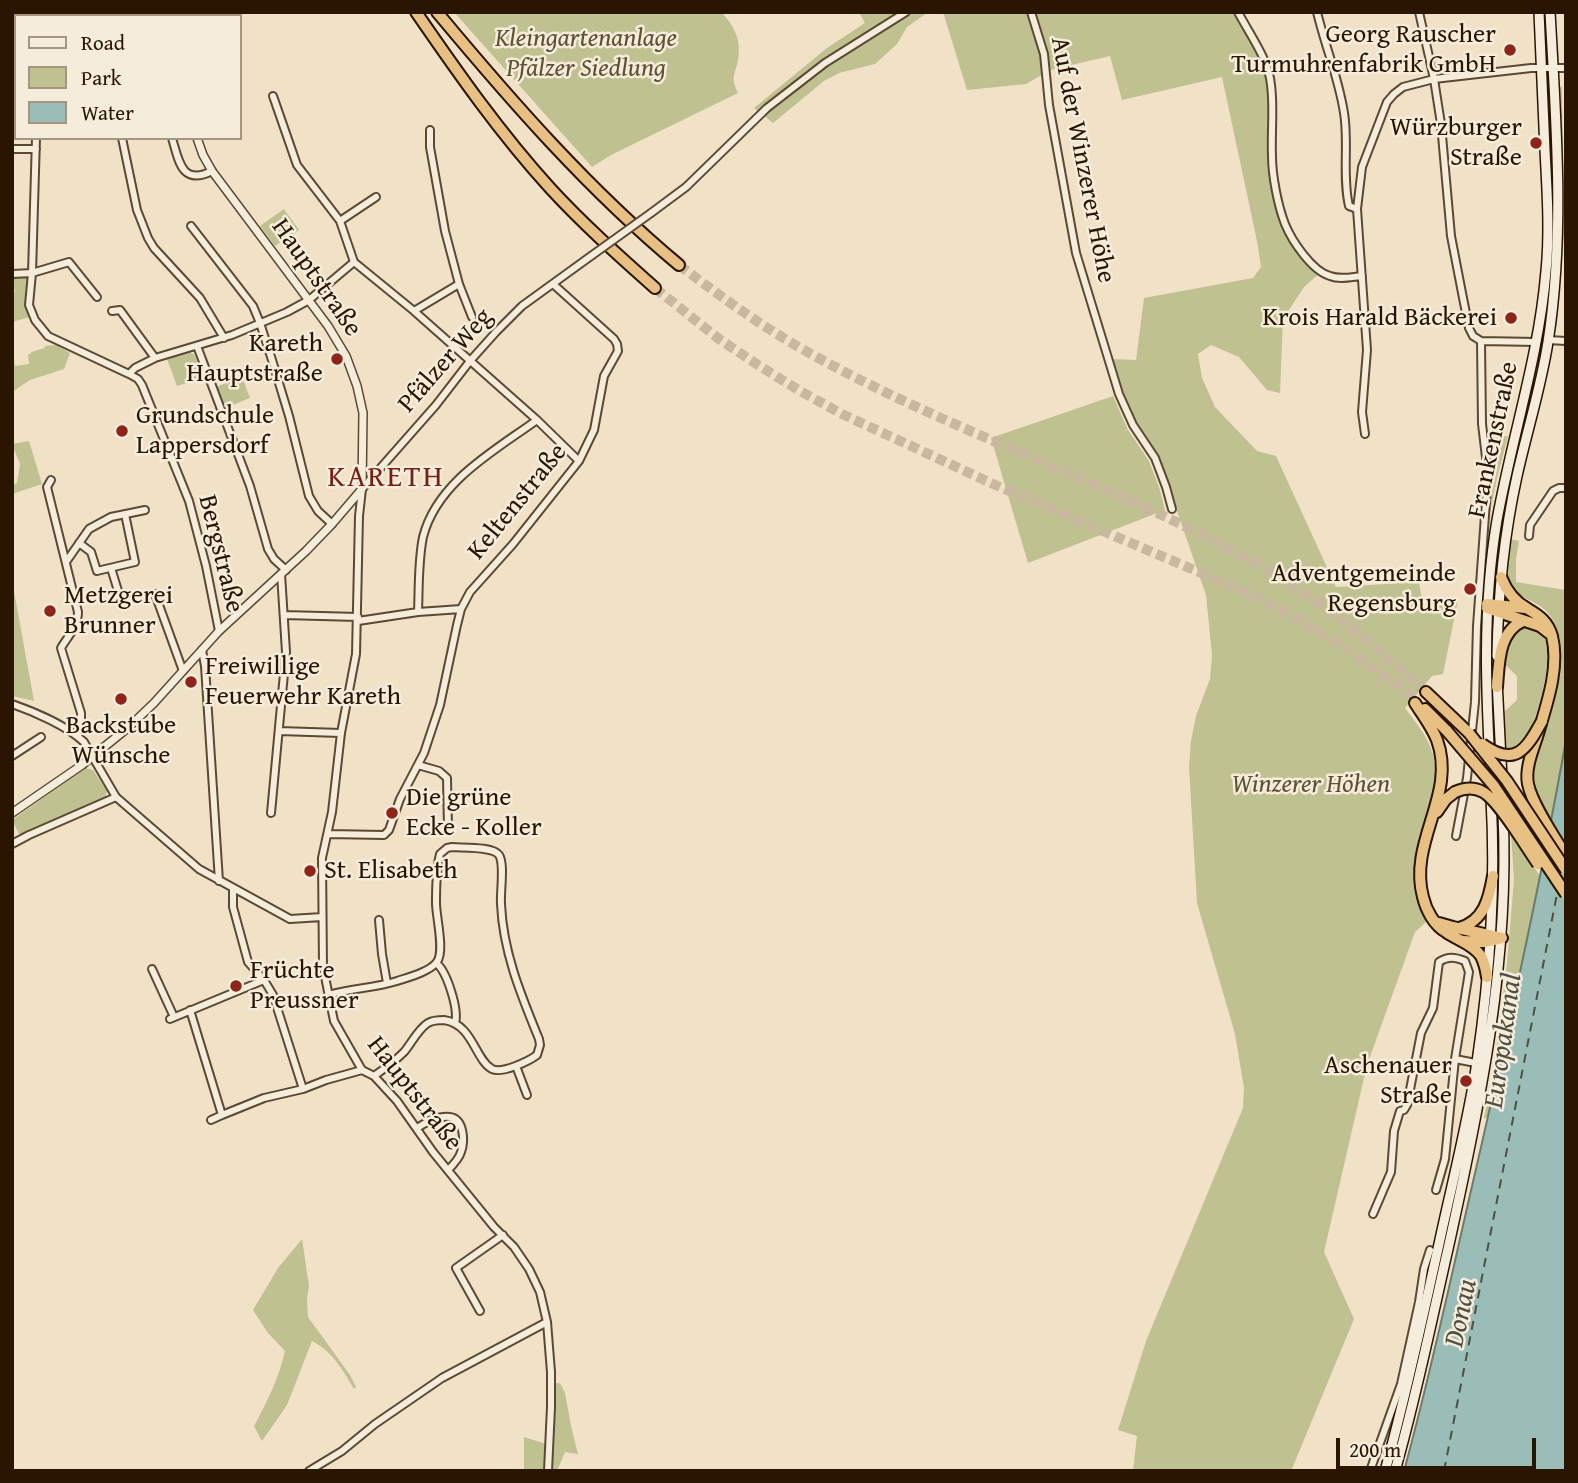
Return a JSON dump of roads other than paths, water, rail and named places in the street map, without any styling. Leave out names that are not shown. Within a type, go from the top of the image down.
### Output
[{"type":"highway","points":[[416,12],[498,126],[552,190],[655,288]]},
{"type":"highway","points":[[438,12],[568,162],[630,223],[679,265]]},
{"type":"highway","points":[[1501,577],[1510,594],[1527,609],[1541,616],[1552,638],[1553,670],[1527,776],[1534,800],[1566,856]]},
{"type":"highway","points":[[1493,608],[1527,609]]},
{"type":"highway","points":[[1493,608],[1540,626],[1552,638]]},
{"type":"highway","points":[[1497,687],[1505,638],[1516,624],[1523,621]]},
{"type":"highway","points":[[1426,692],[1469,733],[1507,781],[1566,870]]},
{"type":"highway","points":[[1488,977],[1480,956],[1463,941],[1444,932],[1433,920],[1422,895],[1422,852],[1443,774],[1436,736],[1415,701],[1447,731],[1494,786],[1566,894]]},
{"type":"highway","points":[[1469,733],[1496,753],[1508,755],[1525,747],[1542,721]]},
{"type":"highway","points":[[1430,823],[1446,799],[1455,792],[1462,789],[1482,791],[1499,809],[1566,903]]},
{"type":"highway","points":[[1458,928],[1475,921],[1481,914],[1488,899],[1493,876]]},
{"type":"highway","points":[[1433,920],[1494,938]]},
{"type":"highway","points":[[1463,941],[1494,938]]},
{"type":"main road","name":"Frankenstraße","points":[[1494,938],[1504,836],[1493,608],[1497,519],[1537,342],[1547,254],[1548,194],[1539,12]]},
{"type":"main road","name":"Frankenstraße","points":[[1494,938],[1493,826],[1485,664],[1511,503],[1548,340],[1556,272],[1558,232],[1550,12]]},
{"type":"main road","points":[[1385,1471],[1410,1376],[1481,1064],[1494,938]]},
{"type":"main road","points":[[1395,1471],[1419,1379],[1463,1180],[1481,1064],[1494,938]]},
{"type":"street","name":"Pfälzer Weg","points":[[12,813],[92,757],[154,703],[219,631],[332,524],[436,405],[470,361],[520,308],[686,187],[767,108],[825,63],[906,12]]},
{"type":"street","name":"Auf der Winzerer Höhe","points":[[1031,12],[1044,54],[1049,105],[1076,253],[1119,394],[1133,425],[1155,458],[1172,509]]},
{"type":"street","points":[[1238,12],[1263,58],[1271,85],[1272,159],[1285,225],[1307,260],[1321,272],[1341,278],[1362,276]]},
{"type":"street","points":[[1317,12],[1344,112],[1346,195],[1349,206],[1357,209]]},
{"type":"street","points":[[1419,12],[1434,79],[1441,124],[1451,236],[1469,328],[1472,336],[1481,341],[1537,342]]},
{"type":"street","points":[[1365,434],[1362,412],[1367,349],[1357,209],[1362,167],[1388,102],[1403,87],[1434,79],[1566,68]]},
{"type":"street","points":[[273,96],[297,165],[340,221],[354,262],[414,311],[579,461]]},
{"type":"street","points":[[430,130],[430,147],[445,231],[459,284],[472,317]]},
{"type":"street","name":"Bergstraße","points":[[36,140],[29,304],[35,320],[48,336],[138,379],[145,390],[189,501],[219,631]]},
{"type":"street","points":[[122,140],[137,210],[148,238],[200,298],[224,338]]},
{"type":"street","points":[[173,140],[178,161],[186,174],[192,177],[212,171]]},
{"type":"street","name":"Hauptstraße","points":[[198,140],[212,171],[328,326],[352,369],[361,399],[362,489],[356,654],[341,733],[332,812],[322,859],[323,967],[334,1021],[362,1070],[374,1076],[397,1101],[433,1153],[514,1247],[540,1292],[549,1344],[551,1407],[548,1471]]},
{"type":"street","points":[[12,149],[36,149]]},
{"type":"street","points":[[340,221],[376,197]]},
{"type":"street","points":[[191,226],[253,306],[289,416],[309,496],[318,511],[332,524]]},
{"type":"street","points":[[12,274],[32,273],[69,262],[97,297]]},
{"type":"street","points":[[129,374],[155,358],[224,338],[309,300],[354,262]]},
{"type":"street","points":[[414,311],[459,284]]},
{"type":"street","name":"Keltenstraße","points":[[328,834],[384,835],[390,830],[400,799],[424,753],[440,705],[461,609],[470,592],[513,544],[579,461],[594,430],[604,376],[618,351],[617,344],[553,284]]},
{"type":"street","points":[[112,311],[120,310],[155,358]]},
{"type":"street","points":[[1548,340],[1566,341]]},
{"type":"street","points":[[1456,836],[1467,778],[1475,702],[1477,626],[1488,474],[1482,424],[1481,341]]},
{"type":"street","points":[[197,346],[250,486],[268,549],[283,572],[286,652],[271,813]]},
{"type":"street","points":[[418,612],[424,534],[435,509],[451,487],[472,467],[537,420]]},
{"type":"street","points":[[51,480],[47,486],[78,612],[78,621],[61,648],[81,713],[78,736]]},
{"type":"street","points":[[1529,536],[1530,525],[1553,491],[1566,488]]},
{"type":"street","points":[[66,562],[89,529],[111,517],[145,510]]},
{"type":"street","points":[[79,543],[91,552],[97,571],[135,562],[125,514]]},
{"type":"street","points":[[111,568],[119,594]]},
{"type":"street","points":[[155,594],[183,671]]},
{"type":"street","points":[[284,615],[358,619],[461,609]]},
{"type":"street","name":"Bergstraße","points":[[202,650],[219,881]]},
{"type":"street","points":[[12,704],[42,715],[78,736],[116,797],[200,869],[290,919],[322,917]]},
{"type":"street","points":[[279,731],[341,733]]},
{"type":"street","points":[[13,755],[41,737]]},
{"type":"street","points":[[418,765],[439,771],[447,778],[448,828]]},
{"type":"street","points":[[12,844],[116,797]]},
{"type":"street","points":[[328,995],[387,983],[426,970],[436,963],[440,953],[436,903],[440,854],[452,847],[494,850],[501,862],[500,904],[507,953],[540,1045],[539,1051],[534,1058],[516,1066],[502,1071],[491,1069],[468,1035],[455,1023],[439,1020],[427,1024],[402,1054],[374,1076]]},
{"type":"street","points":[[233,888],[233,907],[248,962],[273,995],[303,1089]]},
{"type":"street","points":[[379,920],[387,983]]},
{"type":"street","points":[[1373,1214],[1391,1172],[1394,1131],[1400,1111],[1405,1110],[1421,1033],[1433,1008],[1439,962],[1446,958],[1457,958],[1465,961],[1469,972],[1455,1059],[1445,1159],[1436,1190]]},
{"type":"street","points":[[436,963],[444,970],[457,1014],[455,1023]]},
{"type":"street","points":[[152,969],[172,1018],[264,980]]},
{"type":"street","points":[[190,1010],[222,1115]]},
{"type":"street","points":[[1455,1059],[1481,1064]]},
{"type":"street","points":[[516,1066],[527,1095]]},
{"type":"street","points":[[211,1120],[264,1098],[362,1070]]},
{"type":"street","points":[[417,1128],[439,1117],[449,1116],[456,1119],[462,1129],[462,1149],[458,1159],[448,1170]]},
{"type":"street","points":[[480,1311],[456,1268],[503,1235]]},
{"type":"street","points":[[1370,1471],[1401,1384],[1430,1250]]},
{"type":"street","points":[[309,1471],[342,1451],[375,1424],[442,1378],[547,1322]]},
{"type":"water","name":"Donau","points":[[1566,740],[1566,1471],[1404,1471],[1437,1340],[1507,1033]]},
{"type":"tunnel","points":[[679,265],[776,334],[864,382],[1140,505],[1248,559],[1342,620],[1426,692]]},
{"type":"tunnel","points":[[655,288],[719,339],[800,391],[842,414],[993,484],[1255,596],[1346,648],[1416,700]]},
{"type":"place","name":"Georg Rauscher Turmuhrenfabrik GmbH","points":[[1510,50]]},
{"type":"place","name":"Würzburger Straße","points":[[1536,143]]},
{"type":"place","name":"Krois Harald Bäckerei","points":[[1511,318]]},
{"type":"place","name":"Kareth Hauptstraße","points":[[337,359]]},
{"type":"place","name":"Grundschule Lappersdorf","points":[[122,431]]},
{"type":"place","name":"Adventgemeinde Regensburg","points":[[1470,589]]},
{"type":"place","name":"Metzgerei Brunner","points":[[50,611]]},
{"type":"place","name":"Freiwillige Feuerwehr Kareth","points":[[191,682]]},
{"type":"place","name":"Backstube Wünsche","points":[[121,699]]},
{"type":"place","name":"Die grüne Ecke - Koller","points":[[392,813]]},
{"type":"place","name":"St. Elisabeth","points":[[310,871]]},
{"type":"place","name":"Früchte Preussner","points":[[236,986]]},
{"type":"place","name":"Aschenauer Straße","points":[[1466,1081]]},
{"type":"district","name":"KARETH","points":[[386,478]]},
{"type":"park label","name":"Kleingartenanlage Pfälzer Siedlung","points":[[586,54]]},
{"type":"park label","name":"Winzerer Höhen","points":[[1311,785]]},
{"type":"water label","name":"Europakanal","points":[[1504,1041]]}]
